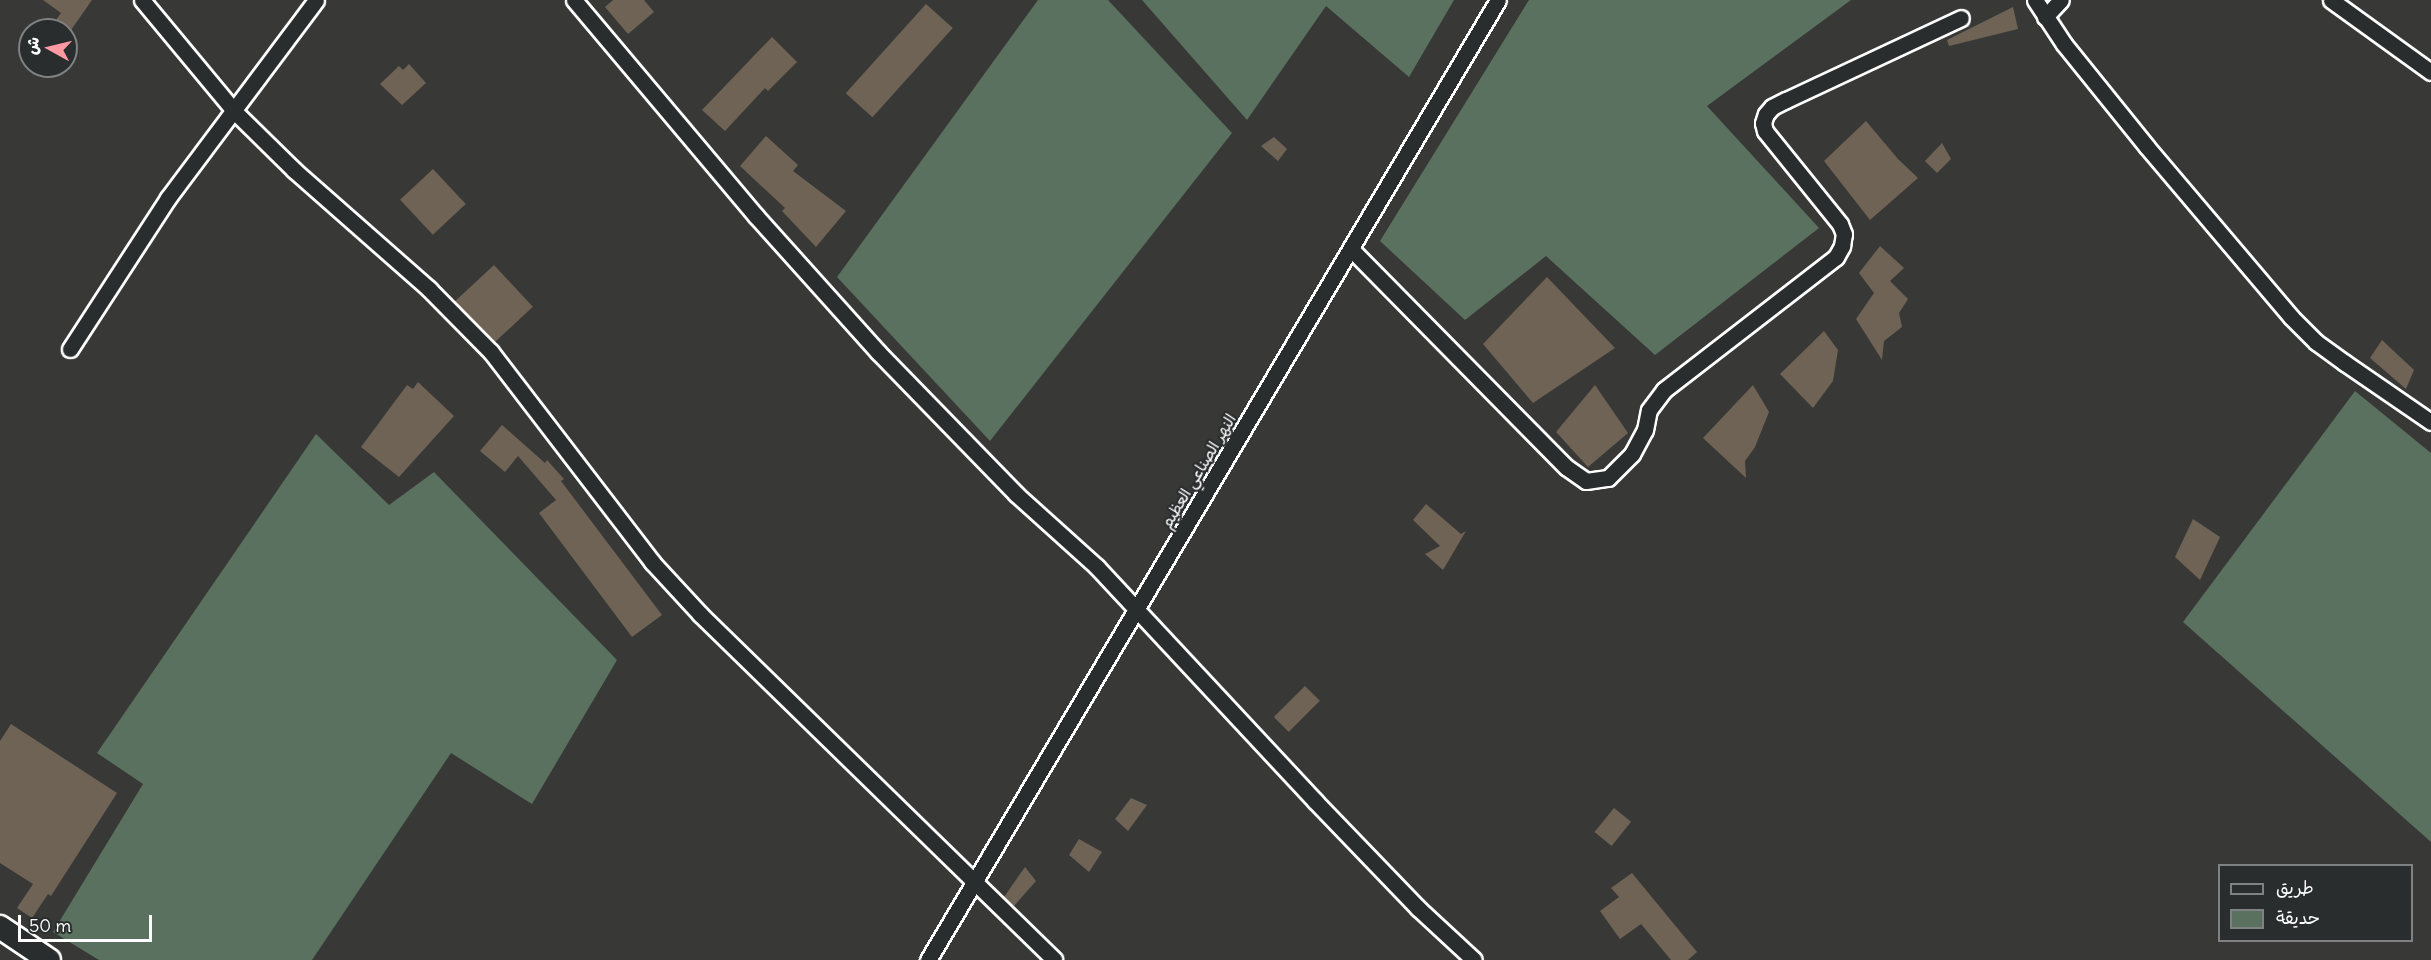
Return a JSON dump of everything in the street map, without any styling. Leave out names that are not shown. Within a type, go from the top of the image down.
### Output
[{"type":"street","points":[[142,0],[234,111],[294,170],[429,289],[491,352],[652,562],[700,614],[1054,960]]},
{"type":"street","points":[[70,349],[168,198],[316,0]]},
{"type":"street","points":[[574,0],[756,216],[878,352],[1016,494],[1097,567],[1315,801],[1418,908],[1474,960]]},
{"type":"street","name":"النهر الصناعي العظيم","points":[[928,960],[1498,0]]},
{"type":"street","points":[[2035,0],[2045,17],[2147,147],[2291,317],[2316,342],[2431,422]]},
{"type":"street","points":[[2045,17],[2061,0]]},
{"type":"street","points":[[2331,0],[2431,72]]},
{"type":"street","points":[[1351,249],[1566,467],[1586,481],[1608,478],[1632,454],[1645,430],[1649,410],[1664,390],[1836,256],[1842,246],[1844,234],[1840,224],[1765,131],[1763,123],[1772,107],[1961,18]]},
{"type":"street","points":[[0,927],[49,960]]},
{"type":"green space","points":[[1038,0],[1108,0],[1232,133],[990,441],[837,277]]},
{"type":"green space","points":[[1142,0],[1454,0],[1409,77],[1326,6],[1247,120]]},
{"type":"green space","points":[[1529,0],[1851,0],[1707,106],[1819,228],[1655,355],[1546,256],[1465,320],[1380,241]]},
{"type":"green space","points":[[2355,391],[2431,453],[2431,842],[2183,622]]},
{"type":"green space","points":[[316,434],[389,505],[434,472],[617,660],[532,804],[451,753],[312,960],[99,960],[53,932],[143,784],[97,753]]},
{"type":"building","points":[[43,0],[92,0],[78,20],[78,18],[57,18],[61,13]]},
{"type":"building","points":[[613,0],[644,0],[654,12],[628,34],[605,7]]},
{"type":"building","points":[[926,4],[953,28],[872,117],[846,93]]},
{"type":"building","points":[[2013,7],[2018,29],[1949,46],[1947,40]]},
{"type":"building","points":[[772,37],[797,62],[768,91],[765,88],[725,131],[702,110]]},
{"type":"building","points":[[409,64],[426,83],[402,105],[380,84],[399,66],[403,70]]},
{"type":"building","points":[[1866,121],[1898,159],[1918,178],[1870,220],[1824,161]]},
{"type":"building","points":[[766,136],[798,165],[793,171],[846,211],[816,247],[782,211],[785,208],[740,166]]},
{"type":"building","points":[[1274,137],[1287,149],[1278,161],[1261,146]]},
{"type":"building","points":[[1942,143],[1951,159],[1937,173],[1925,161]]},
{"type":"building","points":[[433,169],[466,204],[433,235],[400,200]]},
{"type":"building","points":[[1880,246],[1904,268],[1890,281],[1908,299],[1899,313],[1902,327],[1884,341],[1882,360],[1856,319],[1874,293],[1859,273]]},
{"type":"building","points":[[494,265],[533,307],[493,344],[455,302]]},
{"type":"building","points":[[1547,277],[1615,348],[1533,403],[1483,344]]},
{"type":"building","points":[[1824,331],[1838,350],[1833,381],[1813,408],[1780,374]]},
{"type":"building","points":[[2382,340],[2414,370],[2406,389],[2370,358]]},
{"type":"building","points":[[418,382],[454,416],[399,477],[361,447],[407,385],[413,389]]},
{"type":"building","points":[[1595,385],[1628,433],[1588,467],[1556,432]]},
{"type":"building","points":[[1753,385],[1769,412],[1755,447],[1745,461],[1746,478],[1703,438]]},
{"type":"building","points":[[502,425],[545,463],[547,460],[564,479],[561,481],[662,615],[632,637],[539,513],[556,500],[518,456],[505,472],[480,451]]},
{"type":"building","points":[[1426,504],[1461,534],[1466,531],[1443,570],[1425,554],[1440,546],[1413,520]]},
{"type":"building","points":[[2193,519],[2220,537],[2200,580],[2175,557]]},
{"type":"building","points":[[1305,686],[1320,701],[1289,732],[1274,717]]},
{"type":"building","points":[[11,724],[117,793],[51,896],[48,894],[32,918],[17,908],[33,884],[0,863],[0,741]]},
{"type":"building","points":[[1131,798],[1147,805],[1128,831],[1115,819]]},
{"type":"building","points":[[1614,808],[1631,822],[1612,846],[1594,832]]},
{"type":"building","points":[[1079,839],[1102,852],[1089,872],[1069,855]]},
{"type":"building","points":[[1025,867],[1036,881],[1014,906],[1004,897]]},
{"type":"building","points":[[1632,873],[1697,952],[1688,960],[1671,960],[1641,924],[1620,939],[1600,911],[1619,897],[1611,888]]}]
